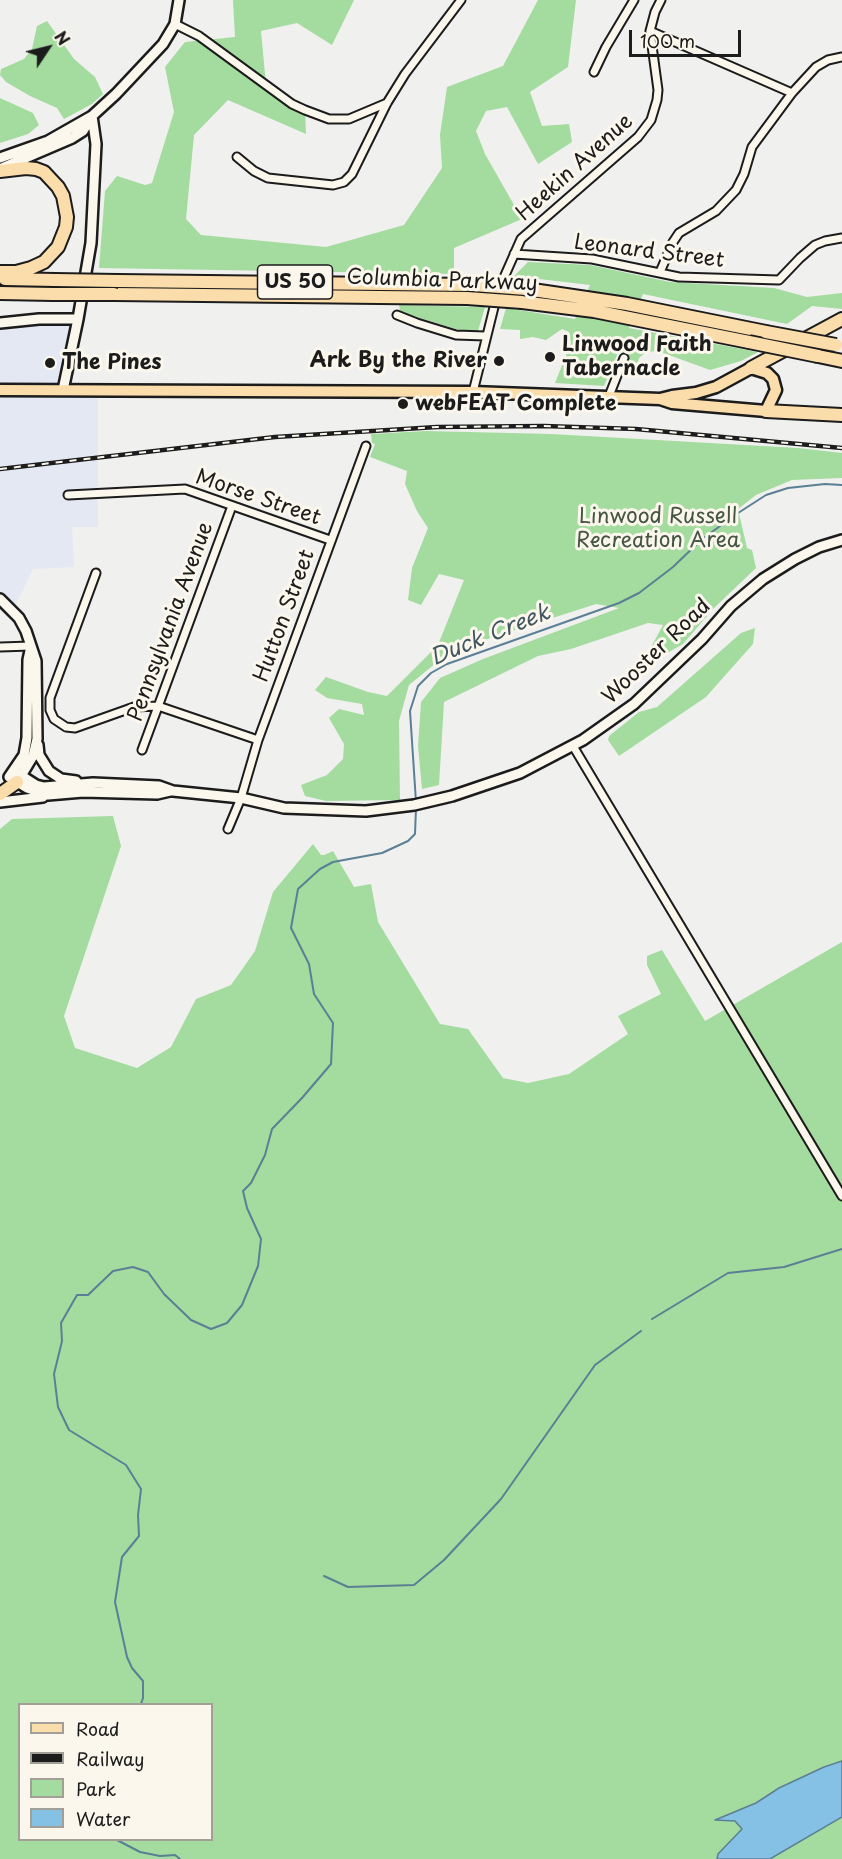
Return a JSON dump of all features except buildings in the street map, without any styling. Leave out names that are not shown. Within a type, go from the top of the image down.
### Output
[{"type":"highway","points":[[0,170],[26,168],[44,172],[58,187],[66,206],[67,217],[66,227],[58,247],[44,262],[16,272],[0,272]]},
{"type":"highway","name":"Columbia Parkway","points":[[0,279],[335,282],[472,285],[526,289],[627,304],[839,346]]},
{"type":"highway","name":"Columbia Parkway","points":[[0,293],[467,298],[522,302],[594,311],[842,361]]},
{"type":"highway","points":[[751,368],[842,319]]},
{"type":"highway","points":[[766,411],[842,415]]},
{"type":"highway","points":[[0,794],[12,778]]},
{"type":"main road","points":[[0,390],[473,392],[660,399],[672,403],[766,411],[776,390],[775,384],[767,373],[751,368],[716,387],[660,399]]},
{"type":"street","points":[[0,170],[83,131],[92,116],[168,38],[175,24],[178,0]]},
{"type":"street","points":[[237,157],[254,171],[268,178],[339,184],[344,182],[352,174],[387,103],[405,74],[461,0]]},
{"type":"street","points":[[594,72],[634,0]]},
{"type":"street","name":"Heekin Avenue","points":[[473,392],[485,336],[498,291],[521,239],[638,137],[651,120],[657,100],[657,90],[650,31],[661,0]]},
{"type":"street","points":[[175,24],[199,36],[292,104],[305,110],[329,118],[349,119],[387,103]]},
{"type":"street","points":[[650,31],[792,93]]},
{"type":"street","points":[[660,272],[679,233],[716,211],[736,190],[756,141],[792,93],[816,67],[828,60],[842,57]]},
{"type":"street","points":[[0,158],[48,141],[92,116]]},
{"type":"street","points":[[63,390],[91,243],[96,144],[92,116]]},
{"type":"street","name":"Leonard Street","points":[[514,254],[592,259],[679,277],[779,280],[809,249],[825,241],[842,238]]},
{"type":"street","points":[[397,315],[456,335],[485,336]]},
{"type":"street","points":[[0,323],[39,319],[78,319]]},
{"type":"street","points":[[609,396],[624,358]]},
{"type":"street","name":"Hutton Street","points":[[241,798],[258,740],[366,446]]},
{"type":"street","name":"Morse Street","points":[[68,495],[185,489],[330,540]]},
{"type":"street","name":"Pennsylvania Avenue","points":[[142,750],[232,506]]},
{"type":"street","name":"Wooster Road","points":[[12,778],[44,787],[93,783],[159,786],[173,791],[241,798],[284,808],[366,811],[438,800],[519,773],[573,746],[634,704],[681,660],[731,606],[762,579],[819,547],[842,540]]},
{"type":"street","points":[[96,573],[50,698],[53,717],[59,724],[73,728],[134,707],[158,706],[258,740]]},
{"type":"street","points":[[0,599],[20,618],[36,661],[37,740],[42,762],[54,776],[93,783]]},
{"type":"street","points":[[0,647],[31,646]]},
{"type":"street","points":[[12,778],[24,754],[27,738],[28,660],[31,646]]},
{"type":"street","points":[[12,778],[33,756],[37,740]]},
{"type":"street","points":[[573,746],[842,1196]]},
{"type":"street","name":"Wooster Road","points":[[12,778],[35,792],[48,795],[83,792],[157,795],[173,791]]},
{"type":"street","points":[[0,802],[48,795]]},
{"type":"street","points":[[228,829],[241,798]]},
{"type":"shaded area","points":[[78,319],[63,390],[98,390],[98,527],[72,527],[74,567],[33,569],[13,610],[0,599],[0,323]]},
{"type":"green space","points":[[233,0],[354,0],[332,45],[297,23],[261,31],[266,85],[305,110],[306,134],[228,100],[194,135],[186,219],[201,235],[326,247],[404,225],[442,168],[440,135],[447,87],[503,66],[538,0],[576,0],[568,67],[530,92],[542,126],[569,124],[572,142],[538,164],[507,107],[486,111],[476,131],[485,154],[522,219],[454,248],[454,274],[99,268],[105,191],[117,176],[145,185],[152,183],[174,112],[165,67],[185,42],[235,37]]},
{"type":"green space","points":[[47,21],[74,59],[95,77],[103,94],[92,104],[64,119],[57,108],[30,96],[6,82],[0,75],[1,69],[24,59],[32,49],[37,26]]},
{"type":"green space","points":[[0,98],[33,113],[39,125],[28,134],[0,143]]},
{"type":"green space","points":[[528,262],[590,265],[670,282],[774,288],[807,297],[842,293],[842,309],[812,306],[787,324],[643,294],[629,328],[758,352],[741,361],[710,370],[658,351],[646,352],[639,358],[637,366],[619,350],[604,386],[555,383],[571,343],[569,332],[562,329],[546,340],[533,337],[520,339],[520,330],[500,329],[506,308],[575,319],[590,285],[514,276]]},
{"type":"green space","points":[[399,305],[485,307],[478,331],[462,331],[400,312]]},
{"type":"green space","name":"Linwood Russell Recreation Area","points":[[426,431],[551,434],[798,448],[842,453],[842,478],[792,480],[756,495],[738,509],[747,548],[752,550],[756,568],[714,608],[683,644],[643,667],[643,662],[663,625],[648,623],[571,649],[538,656],[444,702],[439,785],[422,789],[418,746],[421,702],[440,678],[483,659],[619,608],[596,604],[484,640],[441,659],[409,685],[399,721],[400,800],[326,801],[305,796],[301,785],[327,775],[343,759],[344,744],[329,718],[339,709],[364,715],[362,704],[327,698],[315,690],[326,677],[368,692],[387,696],[438,645],[464,580],[439,574],[421,605],[408,600],[412,568],[428,528],[417,511],[405,484],[407,471],[370,457],[375,444],[372,443],[371,434]]},
{"type":"green space","points":[[755,628],[753,644],[706,697],[619,756],[608,740],[609,736],[639,712],[657,707],[741,633]]},
{"type":"green space","points":[[113,816],[121,846],[64,1016],[75,1048],[137,1068],[171,1047],[196,999],[231,985],[255,951],[273,892],[313,844],[321,855],[333,851],[354,887],[371,884],[378,922],[440,1024],[468,1029],[503,1078],[528,1083],[569,1074],[628,1034],[618,1016],[661,994],[647,965],[647,956],[662,950],[705,1021],[842,942],[842,1859],[0,1859],[0,829],[12,819]]},
{"type":"water","points":[[842,1761],[842,1817],[770,1859],[717,1859],[718,1854],[742,1829],[735,1821],[715,1820],[756,1803],[779,1788],[824,1767]]},
{"type":"waterway","name":"Duck Creek","points":[[416,802],[410,711],[418,686],[431,673],[447,664],[619,603],[639,593],[673,567],[701,540],[766,495],[788,488],[825,484],[842,485]]},
{"type":"waterway","name":"Duck Creek","points":[[141,1703],[143,1681],[132,1668],[127,1657],[115,1602],[122,1557],[139,1536],[138,1515],[141,1489],[126,1465],[69,1430],[58,1407],[54,1374],[62,1341],[61,1323],[77,1295],[88,1295],[113,1271],[133,1267],[148,1272],[164,1294],[191,1320],[211,1329],[227,1323],[242,1305],[258,1266],[261,1239],[247,1208],[243,1191],[251,1183],[265,1155],[272,1129],[331,1064],[333,1023],[314,994],[309,964],[291,928],[298,889],[320,869],[333,862],[382,853],[408,841],[415,834],[416,808]]},
{"type":"waterway","points":[[652,1319],[728,1273],[784,1267],[842,1249]]},
{"type":"waterway","points":[[324,1576],[348,1587],[414,1585],[444,1560],[501,1499],[595,1365],[641,1331]]},
{"type":"waterway","name":"Duck Creek","points":[[119,1841],[140,1852],[160,1856],[175,1855],[180,1859]]},
{"type":"railway","points":[[0,469],[275,437],[437,427],[544,426],[636,429],[842,448]]},
{"type":"place","name":"Linwood Faith Tabernacle","points":[[550,357]]},
{"type":"place","name":"Ark By the River","points":[[499,361]]},
{"type":"place","name":"The Pines","points":[[50,363]]},
{"type":"place","name":"webFEAT Complete","points":[[403,404]]}]
